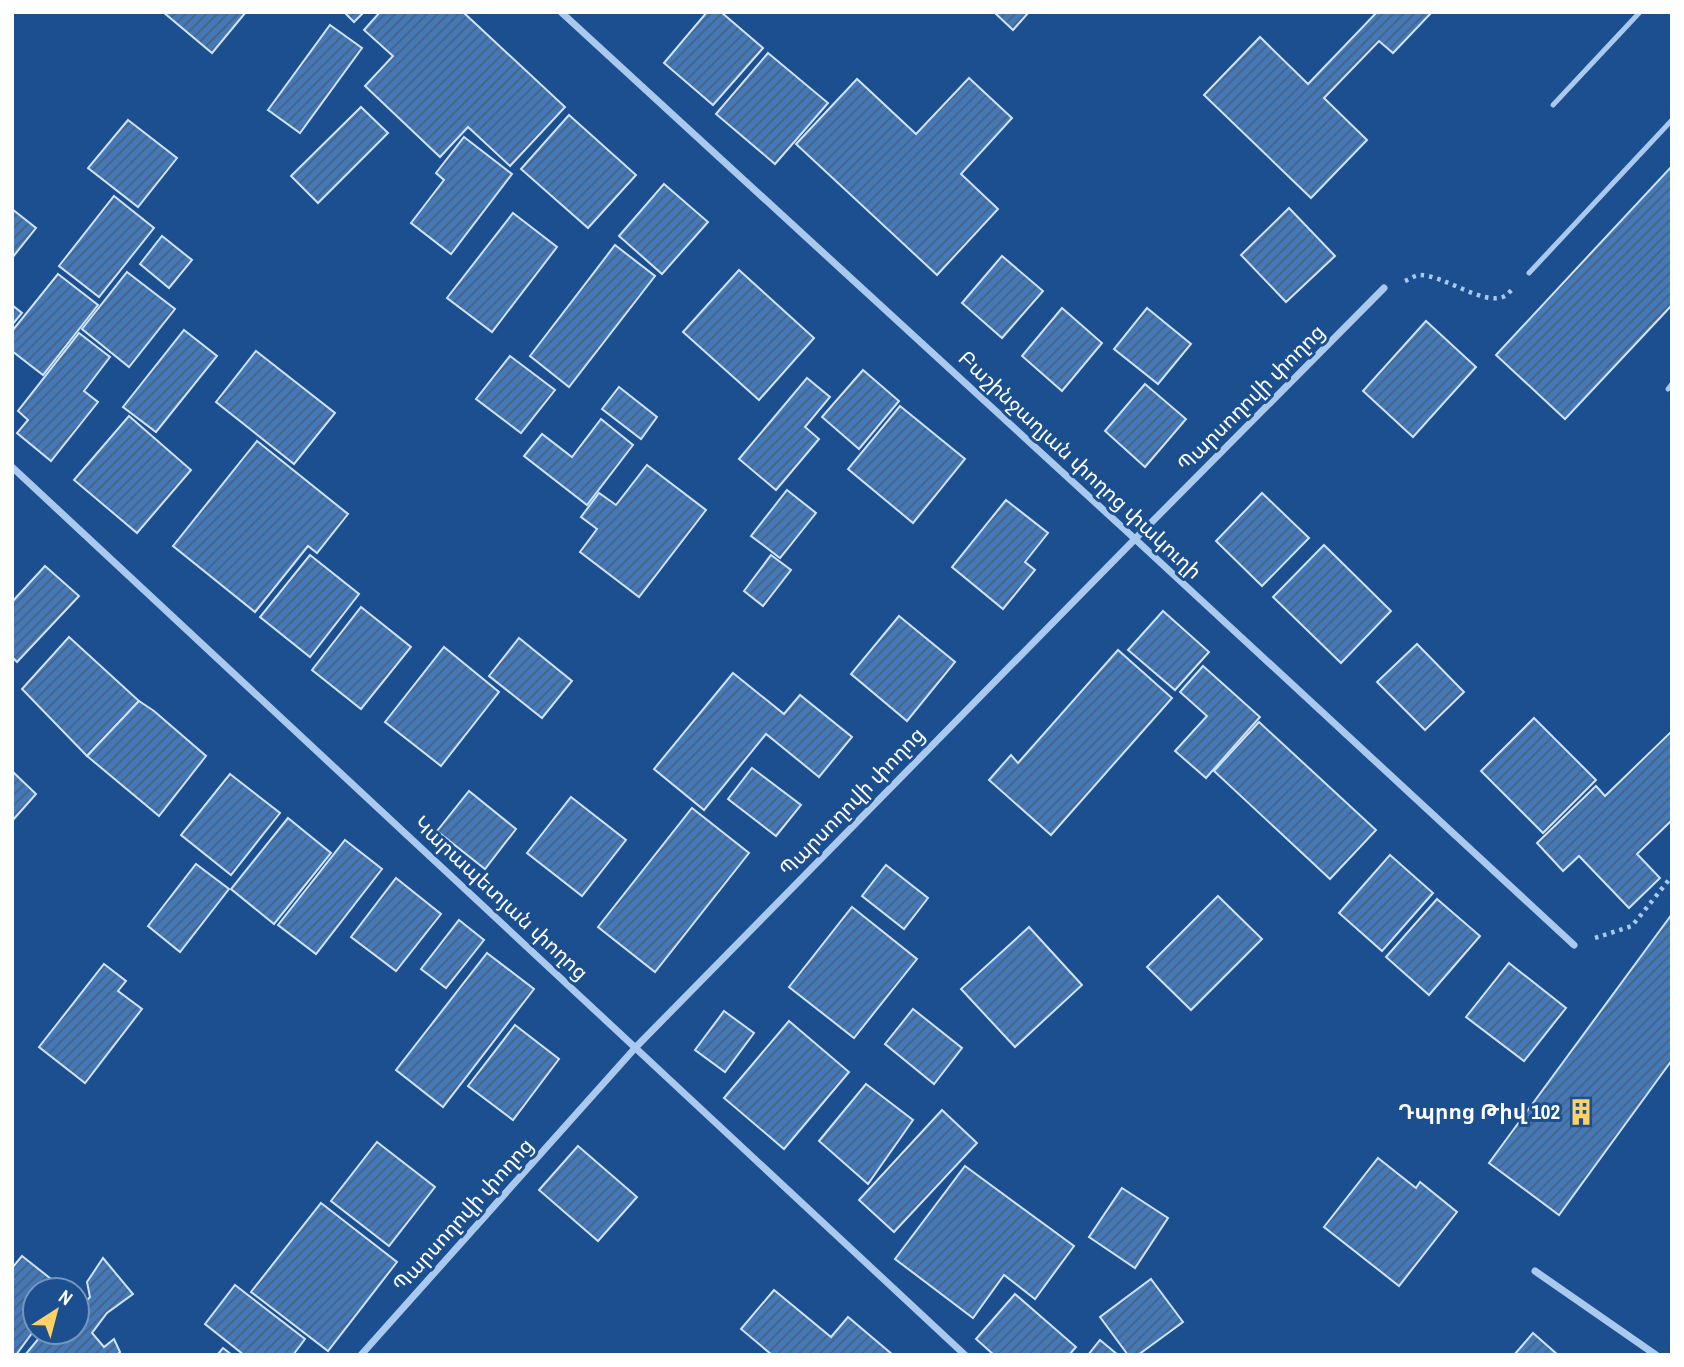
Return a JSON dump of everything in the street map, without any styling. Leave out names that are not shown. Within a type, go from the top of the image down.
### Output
[{"type":"street","name":"Բաշինջաղյան փողոց փակուղի","points":[[561,12],[1574,945]]},
{"type":"street","name":"Պարսողովի փողոց","points":[[361,1355],[636,1047],[1384,288]]},
{"type":"street","name":"Կարապետյան փողոց","points":[[12,467],[965,1355]]},
{"type":"street","points":[[1535,1271],[1656,1355]]},
{"type":"lane","points":[[1553,105],[1640,12]]},
{"type":"lane","points":[[1529,273],[1672,120]]},
{"type":"path","points":[[1384,288],[1418,275],[1436,278],[1496,299],[1506,296],[1529,273]]},
{"type":"path","points":[[1574,945],[1632,926],[1672,876]]},
{"type":"building","points":[[163,12],[246,12],[212,53]]},
{"type":"building","points":[[344,12],[364,12],[354,22]]},
{"type":"building","points":[[380,12],[463,12],[565,107],[510,166],[468,127],[440,157],[365,86],[393,56],[364,30]]},
{"type":"building","points":[[707,12],[721,12],[763,48],[713,105],[664,63]]},
{"type":"building","points":[[994,12],[1029,12],[1013,30]]},
{"type":"building","points":[[1377,12],[1432,12],[1393,53],[1379,41],[1324,98],[1367,140],[1311,198],[1204,95],[1260,37],[1308,84]]},
{"type":"building","points":[[330,25],[362,48],[300,133],[268,110]]},
{"type":"building","points":[[768,53],[828,103],[775,164],[716,114]]},
{"type":"building","points":[[969,78],[1012,118],[961,174],[998,209],[937,275],[796,144],[857,79],[916,134]]},
{"type":"building","points":[[361,107],[388,133],[318,203],[291,176]]},
{"type":"building","points":[[569,115],[636,175],[588,228],[521,169]]},
{"type":"building","points":[[128,120],[177,158],[138,207],[88,168]]},
{"type":"building","points":[[464,137],[512,174],[451,254],[411,223],[444,180],[436,173]]},
{"type":"building","points":[[1672,166],[1672,305],[1565,419],[1496,355]]},
{"type":"building","points":[[664,184],[708,222],[662,274],[619,236]]},
{"type":"building","points":[[114,196],[154,228],[99,297],[59,266]]},
{"type":"building","points":[[1289,208],[1335,256],[1286,302],[1241,255]]},
{"type":"building","points":[[12,209],[36,228],[12,258]]},
{"type":"building","points":[[513,213],[557,247],[492,332],[447,298]]},
{"type":"building","points":[[162,236],[192,260],[169,288],[140,264]]},
{"type":"building","points":[[615,245],[655,276],[569,387],[530,356]]},
{"type":"building","points":[[1002,256],[1043,291],[1002,338],[962,303]]},
{"type":"building","points":[[739,270],[814,338],[759,400],[683,332]]},
{"type":"building","points":[[127,272],[175,309],[129,367],[82,329]]},
{"type":"building","points":[[58,274],[98,305],[43,375],[12,351],[12,331]]},
{"type":"building","points":[[12,305],[22,313],[12,325]]},
{"type":"building","points":[[1062,308],[1102,343],[1062,391],[1022,356]]},
{"type":"building","points":[[1147,308],[1191,344],[1158,384],[1114,349]]},
{"type":"building","points":[[1426,321],[1476,367],[1413,437],[1363,391]]},
{"type":"building","points":[[184,330],[217,356],[156,432],[123,407]]},
{"type":"building","points":[[79,333],[110,357],[84,391],[98,402],[51,461],[17,433],[28,420],[18,411]]},
{"type":"building","points":[[256,351],[335,413],[294,464],[216,402]]},
{"type":"building","points":[[510,356],[555,390],[521,433],[476,399]]},
{"type":"building","points":[[863,370],[899,401],[859,449],[822,417]]},
{"type":"building","points":[[807,378],[830,397],[805,427],[819,439],[776,490],[739,459]]},
{"type":"building","points":[[1145,384],[1186,419],[1145,467],[1105,431]]},
{"type":"building","points":[[619,387],[657,417],[641,439],[602,409]]},
{"type":"building","points":[[900,406],[965,459],[913,523],[848,469]]},
{"type":"building","points":[[129,416],[191,470],[137,533],[74,480]]},
{"type":"building","points":[[601,419],[633,445],[587,505],[524,456],[542,434],[572,457]]},
{"type":"building","points":[[257,441],[348,514],[317,553],[308,546],[255,612],[173,546]]},
{"type":"building","points":[[647,465],[706,510],[639,597],[580,552],[597,529],[581,517],[599,493],[616,505]]},
{"type":"building","points":[[787,490],[816,513],[780,558],[751,536]]},
{"type":"building","points":[[1262,493],[1309,538],[1262,586],[1216,541]]},
{"type":"building","points":[[1006,500],[1048,533],[1025,562],[1035,570],[1003,609],[952,567]]},
{"type":"building","points":[[1324,545],[1391,611],[1341,663],[1273,597]]},
{"type":"building","points":[[310,555],[359,594],[310,657],[260,617]]},
{"type":"building","points":[[771,555],[791,570],[763,606],[744,591]]},
{"type":"building","points":[[45,566],[79,596],[17,662],[12,657],[12,602]]},
{"type":"building","points":[[361,607],[411,647],[361,709],[312,670]]},
{"type":"building","points":[[1163,611],[1209,652],[1175,690],[1128,650]]},
{"type":"building","points":[[899,616],[955,662],[907,721],[851,674]]},
{"type":"building","points":[[69,637],[139,701],[87,756],[22,689]]},
{"type":"building","points":[[519,638],[572,681],[542,718],[489,676]]},
{"type":"building","points":[[1417,644],[1464,692],[1425,730],[1377,682]]},
{"type":"building","points":[[444,647],[499,692],[441,766],[385,722]]},
{"type":"building","points":[[1118,650],[1172,698],[1051,835],[989,780],[1011,755],[1018,763]]},
{"type":"building","points":[[1203,666],[1260,717],[1206,778],[1175,751],[1207,716],[1180,692]]},
{"type":"building","points":[[733,673],[784,714],[800,695],[852,737],[819,777],[766,734],[704,810],[654,769]]},
{"type":"building","points":[[139,701],[206,756],[159,816],[87,756]]},
{"type":"building","points":[[1534,718],[1596,780],[1543,833],[1481,771]]},
{"type":"building","points":[[1259,722],[1376,830],[1330,879],[1214,771]]},
{"type":"building","points":[[1672,731],[1672,820],[1637,854],[1660,878],[1629,908],[1579,856],[1563,871],[1537,843],[1596,786],[1605,796]]},
{"type":"building","points":[[752,768],[801,805],[776,836],[728,799]]},
{"type":"building","points":[[12,771],[36,794],[12,821]]},
{"type":"building","points":[[230,774],[280,813],[231,875],[181,835]]},
{"type":"building","points":[[469,791],[516,829],[485,869],[437,831]]},
{"type":"building","points":[[571,797],[626,840],[582,896],[527,853]]},
{"type":"building","points":[[692,808],[749,853],[655,972],[598,927]]},
{"type":"building","points":[[288,818],[331,853],[274,924],[231,889]]},
{"type":"building","points":[[345,840],[382,869],[316,954],[278,925]]},
{"type":"building","points":[[1390,855],[1433,893],[1382,951],[1339,913]]},
{"type":"building","points":[[196,864],[229,889],[180,952],[148,926]]},
{"type":"building","points":[[886,865],[928,898],[904,929],[862,896]]},
{"type":"building","points":[[396,878],[441,914],[396,971],[351,937]]},
{"type":"building","points":[[1218,896],[1262,939],[1191,1010],[1147,967]]},
{"type":"building","points":[[1437,899],[1480,936],[1429,995],[1386,957]]},
{"type":"building","points":[[852,907],[917,959],[854,1038],[789,987]]},
{"type":"building","name":"Դպրոց Թիվ 102","points":[[1672,914],[1672,1060],[1559,1215],[1489,1163]]},
{"type":"building","points":[[459,920],[484,940],[446,988],[421,969]]},
{"type":"building","points":[[1029,927],[1082,985],[1015,1047],[961,989]]},
{"type":"building","points":[[487,953],[534,989],[443,1107],[396,1070]]},
{"type":"building","points":[[1509,963],[1566,1008],[1524,1061],[1466,1017]]},
{"type":"building","points":[[104,964],[126,981],[118,991],[142,1009],[85,1083],[39,1047]]},
{"type":"building","points":[[913,1009],[962,1048],[934,1084],[885,1044]]},
{"type":"building","points":[[724,1011],[754,1033],[725,1072],[695,1050]]},
{"type":"building","points":[[789,1021],[849,1072],[784,1149],[724,1098]]},
{"type":"building","points":[[515,1025],[559,1059],[513,1120],[468,1086]]},
{"type":"building","points":[[866,1084],[913,1120],[868,1184],[819,1141]]},
{"type":"building","points":[[942,1110],[977,1143],[894,1232],[859,1200]]},
{"type":"building","points":[[377,1142],[435,1187],[389,1246],[331,1201]]},
{"type":"building","points":[[578,1146],[637,1197],[598,1241],[539,1190]]},
{"type":"building","points":[[1378,1158],[1416,1188],[1420,1182],[1457,1212],[1399,1286],[1324,1227]]},
{"type":"building","points":[[965,1166],[1074,1246],[1035,1299],[1004,1275],[973,1318],[895,1259]]},
{"type":"building","points":[[1122,1188],[1168,1218],[1135,1268],[1089,1237]]},
{"type":"building","points":[[321,1203],[397,1262],[328,1351],[251,1292]]},
{"type":"building","points":[[22,1256],[47,1276],[21,1276],[23,1346],[16,1355],[12,1355],[12,1268]]},
{"type":"building","points":[[103,1258],[133,1294],[107,1313],[92,1333],[104,1347],[114,1339],[120,1352],[117,1355],[25,1355],[32,1346],[91,1346],[91,1276]]},
{"type":"building","points":[[1151,1279],[1183,1322],[1138,1355],[1128,1355],[1100,1317]]},
{"type":"building","points":[[235,1285],[305,1339],[293,1355],[244,1355],[205,1324]]},
{"type":"building","points":[[774,1290],[831,1337],[848,1317],[893,1355],[772,1355],[741,1329]]},
{"type":"building","points":[[1015,1294],[1076,1347],[1069,1355],[994,1355],[976,1339]]},
{"type":"building","points":[[1533,1333],[1558,1355],[1514,1355]]},
{"type":"building","points":[[1100,1340],[1118,1355],[1088,1355]]},
{"type":"building","points":[[223,1348],[232,1355],[217,1355]]},
{"type":"place","name":"Դպրոց Թիվ 102","points":[[1581,1112]]}]
